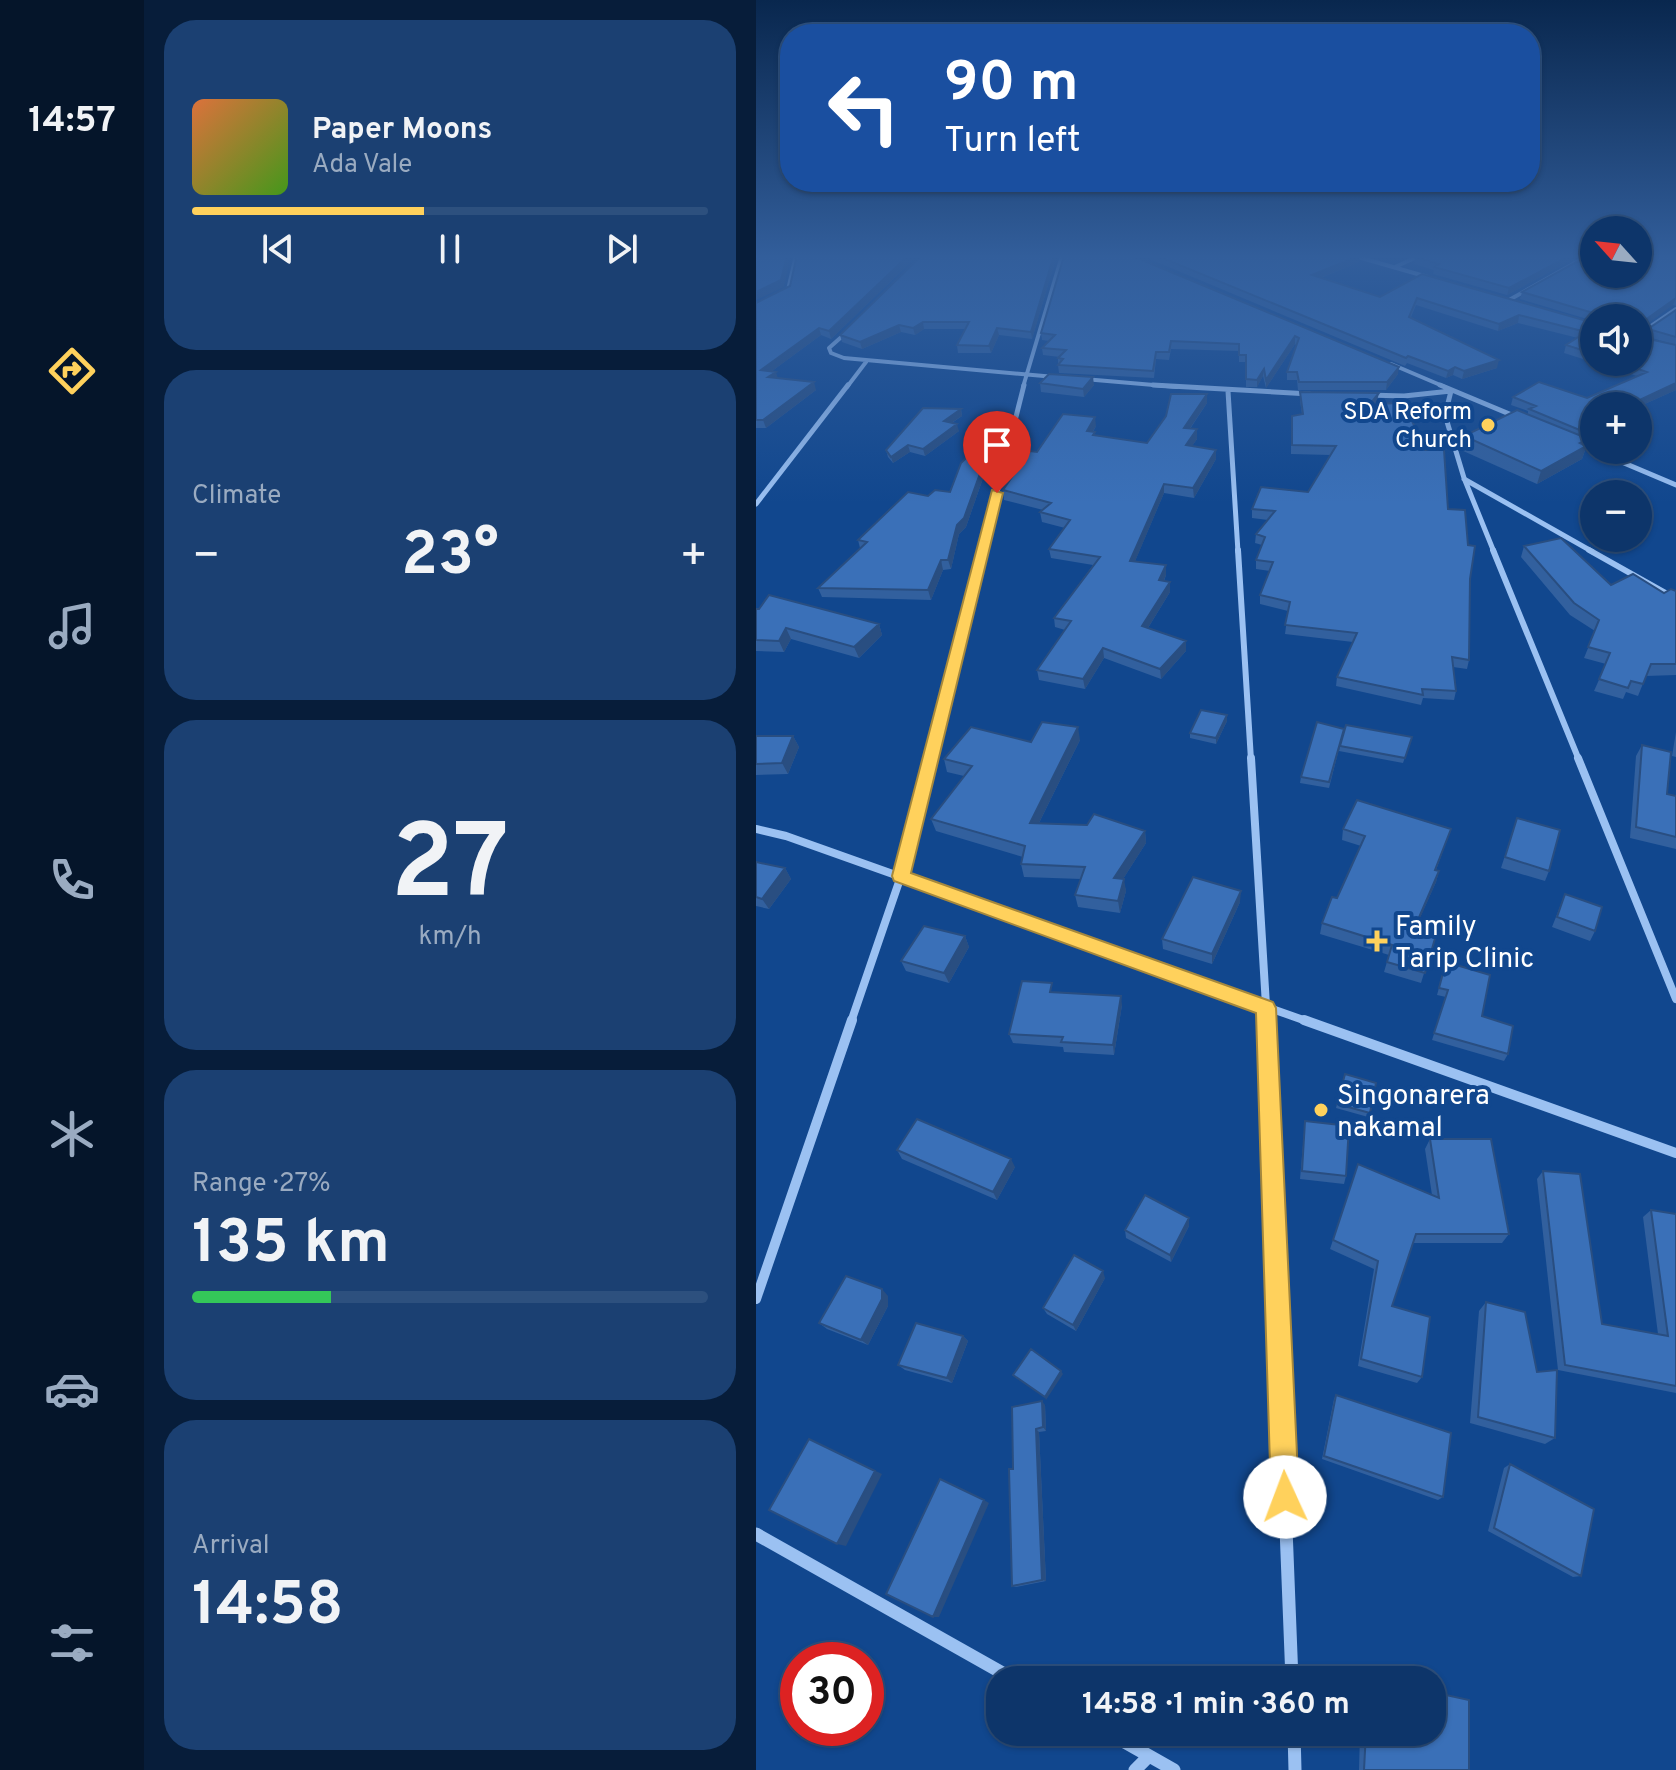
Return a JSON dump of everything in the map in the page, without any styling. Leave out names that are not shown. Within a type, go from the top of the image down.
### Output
[{"type":"street","points":[[840,338],[829,348],[831,353],[866,362],[1057,377]]},
{"type":"street","points":[[756,1299],[901,876],[1037,338]]},
{"type":"street","points":[[1383,361],[1530,423]]},
{"type":"street","points":[[756,504],[866,362]]},
{"type":"street","points":[[1073,378],[1228,391],[1325,394]]},
{"type":"street","points":[[1228,391],[1266,1008],[1291,1666]]},
{"type":"street","points":[[1357,395],[1404,396],[1451,391]]},
{"type":"street","points":[[1451,391],[1445,415],[1464,478],[1676,999]]},
{"type":"street","points":[[1574,442],[1676,485]]},
{"type":"street","points":[[1464,478],[1676,599]]},
{"type":"street","points":[[756,829],[786,836],[901,876],[1676,1153]]},
{"type":"street","points":[[756,1534],[990,1666]]},
{"type":"street","points":[[1132,1746],[1174,1770]]},
{"type":"street","points":[[1294,1746],[1295,1770]]},
{"type":"street","points":[[1135,1770],[1149,1756]]},
{"type":"building","points":[[756,338],[806,338],[761,370],[776,372],[768,377],[814,382],[763,420],[756,420]]},
{"type":"building","points":[[847,338],[870,338],[860,342]]},
{"type":"building","points":[[961,338],[993,338],[989,346],[957,345]]},
{"type":"building","points":[[1052,338],[1294,338],[1266,380],[1264,369],[1257,380],[1246,379],[1246,355],[1239,355],[1239,344],[1171,341],[1169,352],[1156,352],[1153,371],[1058,365],[1063,359],[1058,358],[1066,350],[1042,348]]},
{"type":"building","points":[[1299,338],[1328,338],[1399,367],[1387,382],[1299,382],[1297,372],[1287,372]]},
{"type":"building","points":[[1356,338],[1452,338],[1499,360],[1464,371],[1455,367],[1448,371],[1408,356],[1406,358]]},
{"type":"building","points":[[1580,338],[1580,350],[1566,345]]},
{"type":"building","points":[[1652,340],[1676,345],[1676,383],[1652,394],[1601,392],[1638,376],[1652,376]]},
{"type":"building","points":[[1049,374],[1093,377],[1083,389],[1040,383]]},
{"type":"building","points":[[1539,382],[1580,396],[1580,430],[1529,409],[1536,406],[1513,397]]},
{"type":"building","points":[[1300,392],[1379,393],[1370,404],[1404,403],[1425,450],[1444,450],[1448,509],[1465,510],[1468,545],[1475,546],[1470,579],[1469,660],[1452,657],[1456,691],[1422,689],[1423,695],[1337,677],[1357,633],[1285,625],[1290,602],[1260,595],[1273,562],[1256,560],[1265,537],[1256,534],[1275,511],[1252,509],[1261,487],[1308,492],[1336,446],[1292,445],[1292,416],[1303,414]]},
{"type":"building","points":[[1171,394],[1207,394],[1184,428],[1197,429],[1186,445],[1216,450],[1193,488],[1164,484],[1130,561],[1166,565],[1159,580],[1170,582],[1142,626],[1186,641],[1160,669],[1103,648],[1083,679],[1037,670],[1071,621],[1054,618],[1100,557],[1049,549],[1070,520],[1040,512],[1051,503],[1003,490],[1030,451],[1037,452],[1063,414],[1095,417],[1087,431],[1095,432],[1093,435],[1147,443],[1166,416]]},
{"type":"building","points":[[923,408],[961,409],[944,421],[957,424],[923,449],[908,445],[891,457],[886,450]]},
{"type":"building","points":[[1517,410],[1580,435],[1580,449],[1541,471],[1464,436]]},
{"type":"building","points":[[996,429],[964,518],[957,525],[948,560],[941,560],[928,590],[818,588],[867,542],[858,540],[908,492],[928,496],[935,490],[950,492],[961,463]]},
{"type":"building","points":[[1561,538],[1611,585],[1633,574],[1664,593],[1671,589],[1676,591],[1676,664],[1651,664],[1643,684],[1631,681],[1628,688],[1599,679],[1610,653],[1588,647],[1599,620],[1574,603],[1524,546]]},
{"type":"building","points":[[769,595],[879,624],[854,647],[786,628],[779,641],[756,640],[756,609]]},
{"type":"building","points":[[1201,710],[1227,715],[1216,738],[1190,733]]},
{"type":"building","points":[[1042,722],[1078,727],[1030,823],[1087,825],[1094,814],[1145,831],[1114,878],[1124,879],[1118,901],[1075,895],[1085,867],[1021,864],[1025,846],[931,819],[972,766],[944,759],[971,727],[1031,742]]},
{"type":"building","points":[[1317,722],[1344,729],[1329,782],[1301,777]]},
{"type":"building","points":[[1346,725],[1412,737],[1405,758],[1340,746]]},
{"type":"building","points":[[756,736],[793,736],[782,763],[756,764]]},
{"type":"building","points":[[1642,745],[1671,752],[1667,794],[1676,796],[1676,837],[1636,827]]},
{"type":"building","points":[[1357,800],[1451,829],[1435,870],[1439,871],[1417,922],[1438,928],[1425,973],[1387,962],[1392,945],[1322,923],[1332,897],[1337,898],[1365,836],[1343,829]]},
{"type":"building","points":[[1517,818],[1560,830],[1549,871],[1505,857]]},
{"type":"building","points":[[756,862],[785,868],[762,899],[756,897]]},
{"type":"building","points":[[1193,877],[1241,891],[1212,954],[1162,939]]},
{"type":"building","points":[[1565,894],[1602,907],[1595,931],[1557,917]]},
{"type":"building","points":[[924,926],[965,936],[944,973],[901,961]]},
{"type":"building","points":[[1446,962],[1490,975],[1482,1016],[1513,1026],[1508,1054],[1434,1033],[1448,990],[1439,988]]},
{"type":"building","points":[[1022,981],[1052,983],[1050,992],[1121,996],[1113,1045],[1061,1042],[1063,1037],[1009,1034]]},
{"type":"building","points":[[1345,1074],[1376,1083],[1370,1113],[1337,1104]]},
{"type":"building","points":[[917,1119],[1011,1159],[993,1192],[897,1150]]},
{"type":"building","points":[[1305,1121],[1349,1126],[1346,1176],[1302,1171]]},
{"type":"building","points":[[1430,1139],[1491,1139],[1509,1234],[1416,1234],[1392,1306],[1430,1317],[1422,1377],[1361,1359],[1378,1261],[1333,1240],[1358,1164],[1439,1198]]},
{"type":"building","points":[[1543,1171],[1580,1174],[1602,1324],[1668,1336],[1651,1210],[1676,1214],[1676,1386],[1565,1365]]},
{"type":"building","points":[[1145,1195],[1189,1218],[1170,1255],[1125,1230]]},
{"type":"building","points":[[1074,1255],[1103,1271],[1073,1325],[1043,1308]]},
{"type":"building","points":[[846,1276],[882,1289],[882,1299],[861,1340],[819,1323]]},
{"type":"building","points":[[1486,1302],[1525,1312],[1537,1372],[1557,1370],[1555,1438],[1478,1417]]},
{"type":"building","points":[[916,1323],[963,1336],[947,1378],[898,1365]]},
{"type":"building","points":[[1031,1349],[1061,1371],[1045,1397],[1013,1375]]},
{"type":"building","points":[[1336,1395],[1451,1433],[1443,1497],[1324,1456]]},
{"type":"building","points":[[1042,1401],[1043,1427],[1036,1429],[1042,1580],[1012,1586],[1009,1469],[1013,1469],[1012,1407]]},
{"type":"building","points":[[809,1439],[875,1471],[837,1544],[769,1510]]},
{"type":"building","points":[[1510,1464],[1594,1509],[1581,1576],[1494,1528]]},
{"type":"building","points":[[940,1479],[984,1500],[933,1617],[886,1594]]},
{"type":"building","points":[[1446,1695],[1469,1700],[1469,1770],[1364,1770],[1365,1746],[1446,1746]]},
{"type":"place","name":"SDA Reform Church","points":[[1488,425]]},
{"type":"place","name":"Family Tarip Clinic","points":[[1377,941]]},
{"type":"place","name":"Singonarera nakamal","points":[[1321,1110]]},
{"type":"route","points":[[997,493],[901,876],[1266,1008],[1285,1497]]}]
